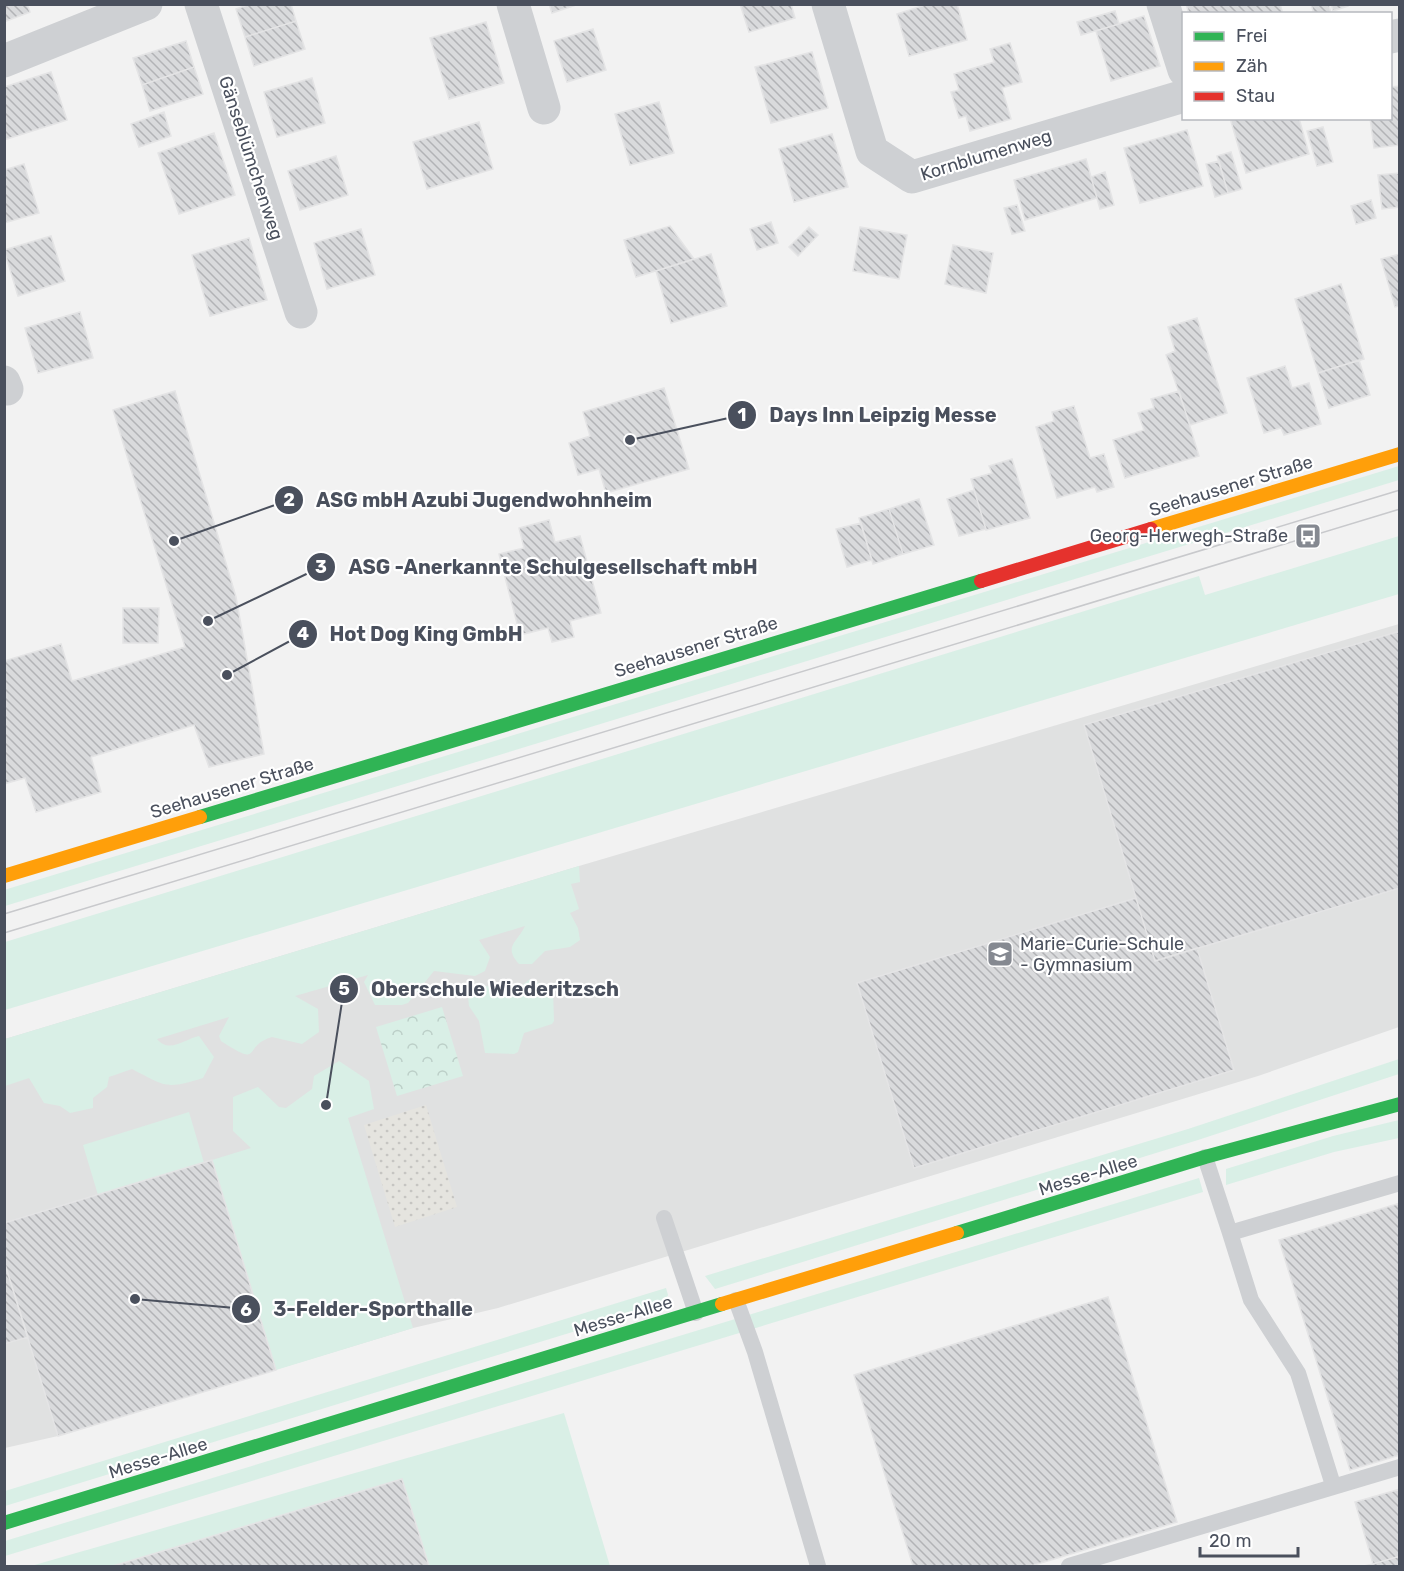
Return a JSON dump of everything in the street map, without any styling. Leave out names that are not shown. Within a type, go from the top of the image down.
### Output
[{"type":"main road","name":"Seehausener Straße","points":[[4,876],[1400,454]]},
{"type":"main road","name":"Messe-Allee","points":[[1252,1143],[1400,1090]]},
{"type":"main road","name":"Messe-Allee","points":[[4,1523],[1205,1157],[1400,1104]]},
{"type":"street","points":[[4,61],[146,4]]},
{"type":"street","name":"Gänseblümchenweg","points":[[201,4],[301,312]]},
{"type":"street","points":[[513,4],[544,108]]},
{"type":"street","name":"Kornblumenweg","points":[[828,4],[872,151],[912,177],[1182,97]]},
{"type":"street","points":[[1163,4],[1182,64]]},
{"type":"lane","points":[[1205,1157],[1251,1300],[1298,1373],[1334,1485]]},
{"type":"lane","points":[[1230,1233],[1400,1183]]},
{"type":"lane","points":[[664,1218],[696,1313]]},
{"type":"lane","points":[[736,1300],[755,1352],[818,1566]]},
{"type":"lane","points":[[1069,1566],[1400,1467]]},
{"type":"shaded area","points":[[1399,624],[1399,1027],[1258,1076],[498,1308],[413,1328],[58,1436],[5,1448],[5,1039],[579,866]]},
{"type":"green space","points":[[1399,466],[1399,480],[5,906],[4,890]]},
{"type":"green space","points":[[1399,536],[1399,594],[5,1010],[5,942],[1199,576],[1205,595]]},
{"type":"green space","points":[[579,866],[580,882],[571,884],[579,909],[570,913],[578,928],[580,940],[570,947],[545,951],[532,964],[519,964],[512,953],[513,945],[525,926],[479,940],[490,957],[485,971],[475,976],[434,971],[408,1003],[402,1005],[375,1005],[364,982],[368,975],[295,996],[318,1009],[319,1032],[302,1044],[272,1037],[257,1045],[251,1053],[243,1053],[221,1041],[219,1036],[229,1017],[157,1039],[167,1045],[172,1045],[199,1036],[214,1057],[203,1078],[173,1085],[159,1082],[132,1069],[109,1077],[107,1087],[93,1098],[93,1108],[70,1113],[60,1106],[44,1103],[29,1078],[5,1086],[5,1039]]},
{"type":"green space","points":[[530,979],[553,990],[554,1021],[552,1024],[524,1033],[518,1052],[514,1054],[485,1053],[479,1021],[469,1006],[468,997],[484,986],[509,996]]},
{"type":"green space","points":[[442,1007],[463,1076],[397,1096],[376,1027]]},
{"type":"green space","points":[[1399,1059],[1399,1074],[1198,1140],[715,1289],[705,1276],[1188,1129]]},
{"type":"green space","points":[[339,1061],[369,1081],[374,1109],[348,1118],[413,1328],[276,1370],[212,1160],[251,1148],[233,1131],[233,1097],[258,1087],[279,1107],[286,1108],[312,1089],[314,1076]]},
{"type":"green space","points":[[189,1112],[204,1163],[98,1195],[83,1145]]},
{"type":"green space","points":[[1399,1120],[1399,1138],[1334,1152],[1226,1185],[1226,1169],[1333,1136]]},
{"type":"green space","points":[[1199,1178],[1203,1192],[5,1556],[5,1541]]},
{"type":"green space","points":[[666,1288],[668,1295],[664,1304],[5,1506],[5,1491]]},
{"type":"green space","points":[[564,1413],[610,1566],[31,1566]]},
{"type":"sand","points":[[426,1105],[457,1207],[395,1227],[364,1125]]},
{"type":"building","points":[[4,4],[27,4],[30,12],[4,22]]},
{"type":"building","points":[[250,4],[291,4],[296,21],[245,37],[236,9]]},
{"type":"building","points":[[549,4],[579,4],[552,13]]},
{"type":"building","points":[[740,4],[791,4],[795,18],[749,32]]},
{"type":"building","points":[[928,4],[957,4],[967,40],[909,56],[897,14]]},
{"type":"building","points":[[1186,4],[1280,4],[1282,12],[1188,12]]},
{"type":"building","points":[[1311,4],[1329,4],[1331,12],[1313,12]]},
{"type":"building","points":[[1331,4],[1347,4],[1348,6],[1333,11]]},
{"type":"building","points":[[1115,11],[1119,24],[1081,35],[1077,22]]},
{"type":"building","points":[[1144,16],[1160,66],[1111,81],[1096,31]]},
{"type":"building","points":[[296,21],[305,49],[254,66],[245,37]]},
{"type":"building","points":[[486,22],[504,83],[449,99],[430,38]]},
{"type":"building","points":[[593,29],[606,70],[567,82],[554,41]]},
{"type":"building","points":[[186,41],[194,67],[142,85],[133,58]]},
{"type":"building","points":[[1010,43],[1022,82],[1002,88],[1011,119],[970,131],[966,116],[959,118],[951,92],[959,90],[954,74],[994,62],[990,49]]},
{"type":"building","points":[[812,52],[828,108],[771,123],[755,67]]},
{"type":"building","points":[[194,67],[203,94],[150,111],[142,85]]},
{"type":"building","points":[[51,72],[67,120],[4,140],[4,87]]},
{"type":"building","points":[[312,78],[325,123],[277,137],[264,92]]},
{"type":"building","points":[[1400,86],[1400,145],[1374,148],[1370,120],[1392,120],[1392,87]]},
{"type":"building","points":[[659,102],[674,153],[630,165],[615,114]]},
{"type":"building","points":[[164,112],[171,136],[139,147],[131,124]]},
{"type":"building","points":[[1231,120],[1300,120],[1309,154],[1246,173]]},
{"type":"building","points":[[479,122],[493,169],[427,189],[413,142]]},
{"type":"building","points":[[1323,127],[1333,162],[1317,166],[1307,131]]},
{"type":"building","points":[[1187,130],[1203,186],[1140,203],[1124,148]]},
{"type":"building","points":[[214,133],[235,195],[179,214],[158,153]]},
{"type":"building","points":[[832,134],[848,187],[794,202],[779,149]]},
{"type":"building","points":[[1231,152],[1242,189],[1228,193],[1217,156]]},
{"type":"building","points":[[336,156],[348,195],[300,210],[288,171]]},
{"type":"building","points":[[1086,159],[1097,198],[1025,220],[1014,180]]},
{"type":"building","points":[[1219,161],[1228,193],[1215,197],[1206,164]]},
{"type":"building","points":[[24,164],[39,213],[4,223],[4,170]]},
{"type":"building","points":[[1105,172],[1114,205],[1100,209],[1091,177]]},
{"type":"building","points":[[1400,173],[1400,207],[1382,209],[1378,175]]},
{"type":"building","points":[[1371,200],[1376,218],[1356,224],[1351,206]]},
{"type":"building","points":[[1017,205],[1025,231],[1012,234],[1004,208]]},
{"type":"building","points":[[771,222],[778,243],[757,250],[750,229]]},
{"type":"building","points":[[670,226],[694,259],[636,277],[624,240]]},
{"type":"building","points":[[809,227],[818,235],[798,256],[789,247]]},
{"type":"building","points":[[860,227],[907,235],[899,279],[853,271]]},
{"type":"building","points":[[361,229],[375,275],[327,289],[314,243]]},
{"type":"building","points":[[51,236],[65,281],[18,296],[4,250]]},
{"type":"building","points":[[249,238],[267,300],[210,316],[192,255]]},
{"type":"building","points":[[953,245],[993,253],[986,293],[945,284]]},
{"type":"building","points":[[711,254],[727,306],[671,323],[656,271]]},
{"type":"building","points":[[1400,254],[1400,306],[1395,307],[1381,259]]},
{"type":"building","points":[[1341,284],[1364,359],[1318,373],[1295,299]]},
{"type":"building","points":[[80,312],[93,358],[38,373],[25,328]]},
{"type":"building","points":[[1197,318],[1227,413],[1190,425],[1166,355],[1175,351],[1168,327]]},
{"type":"building","points":[[1359,360],[1370,395],[1329,408],[1318,373]]},
{"type":"building","points":[[1285,366],[1292,388],[1309,383],[1321,424],[1284,435],[1281,428],[1264,433],[1247,378]]},
{"type":"building","points":[[664,388],[689,469],[606,493],[599,469],[578,475],[569,443],[590,436],[583,412]]},
{"type":"building","points":[[175,391],[236,597],[264,754],[209,767],[194,725],[91,757],[101,792],[36,812],[25,778],[4,784],[4,661],[61,644],[72,681],[185,647],[113,410]]},
{"type":"building","points":[[1179,391],[1199,456],[1125,478],[1113,440],[1144,430],[1138,413],[1154,408],[1151,399]]},
{"type":"building","points":[[1074,406],[1090,458],[1104,454],[1114,487],[1097,492],[1095,487],[1057,498],[1036,427],[1054,421],[1052,412]]},
{"type":"building","points":[[1012,459],[1030,518],[986,530],[971,479],[992,473],[989,466]]},
{"type":"building","points":[[974,490],[986,529],[959,536],[947,499]]},
{"type":"building","points":[[919,499],[934,545],[903,554],[889,509]]},
{"type":"building","points":[[889,509],[903,554],[873,564],[859,518]]},
{"type":"building","points":[[549,520],[555,542],[580,536],[601,613],[570,621],[574,637],[552,642],[548,628],[520,635],[499,554],[524,548],[519,528]]},
{"type":"building","points":[[861,523],[872,560],[847,567],[836,529]]},
{"type":"building","points":[[123,608],[159,608],[158,643],[123,643]]},
{"type":"building","points":[[1400,631],[1400,888],[1155,961],[1084,725]]},
{"type":"building","points":[[1136,898],[1155,961],[1197,948],[1234,1070],[914,1168],[857,983]]},
{"type":"building","points":[[212,1160],[276,1370],[58,1436],[4,1261],[4,1223]]},
{"type":"building","points":[[1400,1203],[1400,1455],[1350,1470],[1279,1240]]},
{"type":"building","points":[[4,1261],[28,1337],[4,1344]]},
{"type":"building","points":[[1108,1297],[1177,1522],[1031,1566],[913,1566],[854,1375]]},
{"type":"building","points":[[402,1479],[429,1566],[113,1566]]},
{"type":"building","points":[[1400,1489],[1400,1556],[1373,1564],[1355,1502]]},
{"type":"building","points":[[1400,1556],[1400,1566],[1364,1566],[1373,1564]]},
{"type":"tram line","points":[[4,914],[1400,490]]},
{"type":"tram line","points":[[4,933],[1400,509]]},
{"type":"traffic: fast","points":[[200,817],[981,581]]},
{"type":"traffic: fast","points":[[957,1233],[1205,1157],[1400,1104]]},
{"type":"traffic: fast","points":[[4,1523],[722,1304]]},
{"type":"traffic: slow","points":[[1151,529],[1400,454]]},
{"type":"traffic: slow","points":[[4,876],[200,817]]},
{"type":"traffic: slow","points":[[722,1304],[957,1233]]},
{"type":"traffic: jam","points":[[981,581],[1151,529]]},
{"type":"place","name":"Days Inn Leipzig Messe","points":[[630,440]]},
{"type":"place","name":"Georg-Herwegh-Straße","points":[[1308,536]]},
{"type":"place","name":"ASG mbH Azubi Jugendwohnheim","points":[[174,541]]},
{"type":"place","name":"ASG -Anerkannte Schulgesellschaft mbH","points":[[208,621]]},
{"type":"place","name":"Hot Dog King GmbH","points":[[227,675]]},
{"type":"place","name":"Marie-Curie-Schule - Gymnasium","points":[[1000,954]]},
{"type":"place","name":"Oberschule Wiederitzsch","points":[[326,1105]]},
{"type":"place","name":"3-Felder-Sporthalle","points":[[135,1299]]}]
